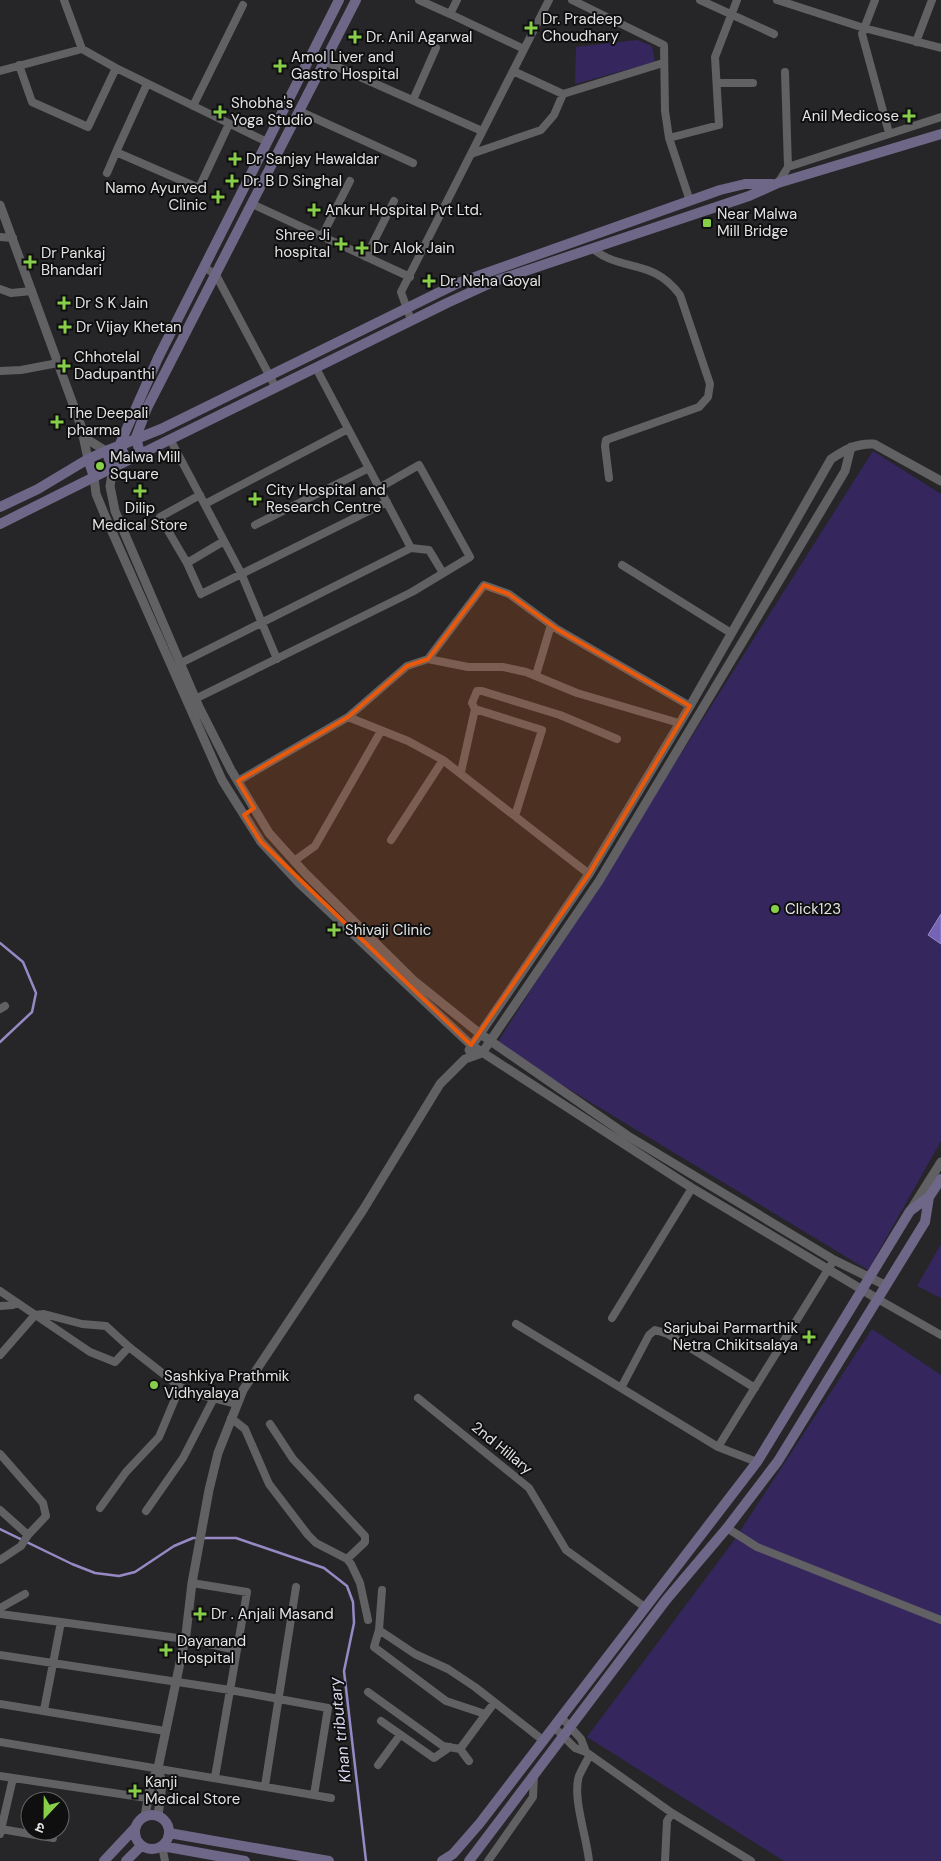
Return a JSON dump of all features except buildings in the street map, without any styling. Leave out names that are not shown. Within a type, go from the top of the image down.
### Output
[{"type":"main road","points":[[126,460],[120,444],[158,358],[340,0]]},
{"type":"main road","points":[[140,454],[136,437],[147,408],[356,0]]},
{"type":"main road","points":[[0,524],[411,320],[495,282],[749,196],[778,183],[941,134]]},
{"type":"main road","points":[[0,507],[38,489],[88,459],[136,437],[161,429],[458,283],[690,201],[745,184],[778,183]]},
{"type":"main road","points":[[576,240],[580,252]]},
{"type":"main road","points":[[106,451],[114,469]]},
{"type":"main road","points":[[88,459],[94,477]]},
{"type":"main road","points":[[469,1861],[562,1735],[666,1600],[727,1528],[778,1461],[876,1298],[925,1222],[929,1198],[941,1179]]},
{"type":"main road","points":[[442,1861],[453,1854],[480,1823],[757,1462],[910,1211],[929,1198]]},
{"type":"main road","points":[[104,1861],[134,1830],[140,1819],[145,1816],[158,1816],[166,1822],[169,1833],[162,1846]]},
{"type":"main road","points":[[134,1830],[137,1841],[141,1846],[148,1849],[162,1846],[240,1861]]},
{"type":"main road","points":[[169,1833],[330,1861]]},
{"type":"main road","points":[[126,1861],[141,1846]]},
{"type":"street","points":[[64,0],[82,49],[116,68],[267,142]]},
{"type":"street","points":[[419,0],[524,49]]},
{"type":"street","points":[[450,14],[456,0]]},
{"type":"street","points":[[411,320],[405,308],[401,292],[549,0]]},
{"type":"street","points":[[572,0],[664,45],[665,111],[669,138],[690,201]]},
{"type":"street","points":[[700,0],[774,34]]},
{"type":"street","points":[[669,138],[719,125],[715,57],[737,0]]},
{"type":"street","points":[[875,0],[862,34],[889,133]]},
{"type":"street","points":[[916,42],[932,0]]},
{"type":"street","points":[[782,1],[864,28],[941,48]]},
{"type":"street","points":[[193,106],[243,5]]},
{"type":"street","points":[[413,100],[436,48]]},
{"type":"street","points":[[0,71],[82,49]]},
{"type":"street","points":[[324,61],[482,132]]},
{"type":"street","points":[[513,71],[563,94],[663,63]]},
{"type":"street","points":[[19,65],[32,102],[88,127],[116,68]]},
{"type":"street","points":[[778,183],[788,167],[785,72]]},
{"type":"street","points":[[717,83],[753,83]]},
{"type":"street","points":[[107,172],[148,84]]},
{"type":"street","points":[[471,154],[541,130],[554,115],[563,94]]},
{"type":"street","points":[[299,111],[413,163]]},
{"type":"street","points":[[788,167],[941,117]]},
{"type":"street","points":[[116,152],[199,188],[230,124]]},
{"type":"street","points":[[322,236],[350,182]]},
{"type":"street","points":[[366,257],[394,201]]},
{"type":"street","points":[[252,204],[410,277]]},
{"type":"street","points":[[1,211],[13,238],[85,438],[88,459]]},
{"type":"street","points":[[0,237],[13,238]]},
{"type":"street","points":[[592,248],[605,256],[652,270],[673,286],[680,295],[710,384],[708,397],[699,407],[606,440],[609,478]]},
{"type":"street","points":[[204,267],[216,275],[276,388]]},
{"type":"street","points":[[0,289],[12,294],[32,291]]},
{"type":"street","points":[[0,371],[58,363]]},
{"type":"street","points":[[316,368],[411,548]]},
{"type":"street","points":[[205,504],[348,429]]},
{"type":"street","points":[[85,438],[106,451]]},
{"type":"street","points":[[170,438],[241,573],[277,658]]},
{"type":"street","points":[[145,1816],[147,1798],[158,1768],[185,1639],[198,1549],[218,1453],[244,1390],[362,1210],[440,1084],[465,1059],[470,1045],[588,874],[690,706],[831,459],[851,446],[874,444],[941,481]]},
{"type":"street","points":[[465,1059],[482,1053],[599,881],[845,472],[851,446]]},
{"type":"street","points":[[195,699],[412,592],[470,557],[419,465],[379,488]]},
{"type":"street","points":[[255,525],[369,468]]},
{"type":"street","points":[[114,469],[110,486],[115,511],[195,699],[238,781],[269,833],[294,861],[413,980],[490,1041],[628,1136],[834,1260],[884,1285]]},
{"type":"street","points":[[94,477],[96,494],[171,668],[222,780],[261,842],[299,883],[470,1045],[692,1188],[828,1271],[941,1335]]},
{"type":"street","points":[[200,494],[160,517],[187,563],[201,594],[387,502]]},
{"type":"street","points":[[187,563],[224,541]]},
{"type":"street","points":[[179,664],[411,548],[429,550],[443,573]]},
{"type":"street","points":[[622,565],[730,633]]},
{"type":"street","points":[[238,781],[348,717],[407,666],[428,658],[484,585],[509,594],[551,625],[690,706]]},
{"type":"street","points":[[536,675],[551,625]]},
{"type":"street","points":[[428,658],[468,667],[503,667],[536,675],[577,693],[679,723]]},
{"type":"street","points":[[515,816],[542,730],[476,709],[471,705],[479,690],[560,715],[617,738]]},
{"type":"street","points":[[461,772],[476,709]]},
{"type":"street","points":[[348,717],[408,741],[443,760],[461,772],[588,874]]},
{"type":"street","points":[[294,861],[315,846],[381,731]]},
{"type":"street","points":[[391,840],[443,760]]},
{"type":"street","points":[[244,815],[254,808]]},
{"type":"street","points":[[910,1211],[941,1162]]},
{"type":"street","points":[[612,1318],[692,1188]]},
{"type":"street","points":[[718,1447],[834,1260]]},
{"type":"street","points":[[0,1291],[90,1352],[115,1362],[129,1347]]},
{"type":"street","points":[[0,1306],[13,1306],[16,1302]]},
{"type":"street","points":[[0,1355],[35,1315],[44,1314],[82,1324],[106,1326],[129,1347],[180,1387],[237,1404]]},
{"type":"street","points":[[516,1324],[718,1447],[757,1462]]},
{"type":"street","points":[[621,1388],[649,1334],[654,1330],[668,1334],[755,1388]]},
{"type":"street","points":[[100,1508],[126,1472],[160,1437],[180,1387]]},
{"type":"street","points":[[146,1511],[183,1458],[214,1398]]},
{"type":"street","name":"2nd Hillary","points":[[418,1398],[529,1488],[566,1550],[646,1608]]},
{"type":"street","points":[[231,1418],[245,1429],[269,1484],[308,1535],[316,1543],[347,1559],[355,1570],[360,1583],[368,1620]]},
{"type":"street","points":[[270,1424],[293,1459],[365,1536],[365,1542],[347,1559]]},
{"type":"street","points":[[0,1454],[43,1503],[46,1516],[26,1539],[0,1560]]},
{"type":"street","points":[[0,1510],[26,1539]]},
{"type":"street","points":[[727,1528],[757,1547],[941,1620]]},
{"type":"street","points":[[192,1583],[247,1592],[215,1777]]},
{"type":"street","points":[[265,1786],[296,1587]]},
{"type":"street","points":[[382,1590],[378,1630],[374,1647],[390,1661],[446,1701],[485,1714]]},
{"type":"street","points":[[0,1608],[25,1594]]},
{"type":"street","points":[[0,1614],[185,1639],[237,1650]]},
{"type":"street","points":[[44,1710],[61,1622]]},
{"type":"street","points":[[378,1630],[415,1654],[448,1669],[544,1741]]},
{"type":"street","points":[[0,1656],[53,1662],[230,1690],[328,1708],[314,1795]]},
{"type":"street","points":[[368,1692],[443,1746],[460,1749],[469,1761]]},
{"type":"street","points":[[460,1749],[494,1703]]},
{"type":"street","points":[[0,1704],[165,1731]]},
{"type":"street","points":[[561,1717],[581,1739],[588,1753],[579,1777],[578,1789],[579,1806],[587,1839],[589,1861]]},
{"type":"street","points":[[380,1721],[434,1758],[450,1747]]},
{"type":"street","points":[[554,1726],[575,1748],[588,1753],[672,1812],[751,1861]]},
{"type":"street","points":[[378,1765],[400,1735]]},
{"type":"street","points":[[0,1742],[331,1798]]},
{"type":"street","points":[[158,1768],[162,1784],[158,1816]]},
{"type":"street","points":[[488,1861],[533,1797],[534,1775]]},
{"type":"street","points":[[0,1776],[147,1798]]},
{"type":"street","points":[[13,1778],[0,1832],[20,1834]]},
{"type":"street","points":[[665,1861],[667,1821],[672,1812]]},
{"type":"street","points":[[240,1861],[241,1845]]},
{"type":"street","points":[[162,1846],[164,1861]]},
{"type":"highlighted area","points":[[484,585],[509,594],[557,629],[690,706],[589,874],[471,1045],[261,842],[244,815],[254,808],[238,781],[348,717],[407,666],[428,659]]},
{"type":"shaded area","points":[[637,40],[652,46],[655,62],[575,84],[576,47]]},
{"type":"shaded area","points":[[873,451],[941,494],[941,1141],[868,1270],[496,1045]]},
{"type":"shaded area","points":[[941,914],[941,944],[928,935]]},
{"type":"shaded area","points":[[941,1244],[941,1298],[917,1286]]},
{"type":"shaded area","points":[[872,1329],[941,1375],[941,1861],[784,1861],[587,1737],[733,1542]]},
{"type":"waterway","name":"Khan tributary","points":[[0,943],[23,962],[36,993],[32,1012],[0,1042]]},
{"type":"waterway","name":"Khan tributary","points":[[0,1529],[72,1564],[95,1573],[119,1576],[135,1572],[174,1546],[193,1538],[236,1538],[324,1568],[347,1586],[353,1602],[354,1623],[344,1671],[366,1861]]},
{"type":"place","name":"Dr. Pradeep Choudhary","points":[[531,28]]},
{"type":"place","name":"Dr. Anil Agarwal","points":[[355,37]]},
{"type":"place","name":"Amol Liver and Gastro Hospital","points":[[280,66]]},
{"type":"place","name":"Shobha's Yoga Studio","points":[[220,112]]},
{"type":"place","name":"Anil Medicose","points":[[909,116]]},
{"type":"place","name":"Dr Sanjay Hawaldar","points":[[235,159]]},
{"type":"place","name":"Dr. B D Singhal","points":[[232,181]]},
{"type":"place","name":"Namo Ayurved Clinic","points":[[218,197]]},
{"type":"place","name":"Ankur Hospital Pvt Ltd.","points":[[314,210]]},
{"type":"place","name":"Near Malwa Mill Bridge","points":[[707,223]]},
{"type":"place","name":"Shree Ji hospital","points":[[341,244]]},
{"type":"place","name":"Dr Alok Jain","points":[[362,248]]},
{"type":"place","name":"Dr Pankaj Bhandari","points":[[30,262]]},
{"type":"place","name":"Dr. Neha Goyal","points":[[429,281]]},
{"type":"place","name":"Dr S K Jain","points":[[64,303]]},
{"type":"place","name":"Dr Vijay Khetan","points":[[65,327]]},
{"type":"place","name":"Chhotelal Dadupanthi","points":[[64,366]]},
{"type":"place","name":"The Deepali pharma","points":[[57,422]]},
{"type":"place","name":"Malwa Mill Square","points":[[100,466]]},
{"type":"place","name":"Dilip Medical Store","points":[[140,491]]},
{"type":"place","name":"City Hospital and Research Centre","points":[[255,499]]},
{"type":"place","name":"Click123","points":[[775,909]]},
{"type":"place","name":"Shivaji Clinic","points":[[334,930]]},
{"type":"place","name":"Sarjubai Parmarthik Netra Chikitsalaya","points":[[809,1337]]},
{"type":"place","name":"Sashkiya Prathmik Vidhyalaya","points":[[154,1385]]},
{"type":"place","name":"Dr . Anjali Masand","points":[[200,1614]]},
{"type":"place","name":"Dayanand Hospital","points":[[166,1650]]},
{"type":"place","name":"Kanji Medical Store","points":[[135,1791]]}]
